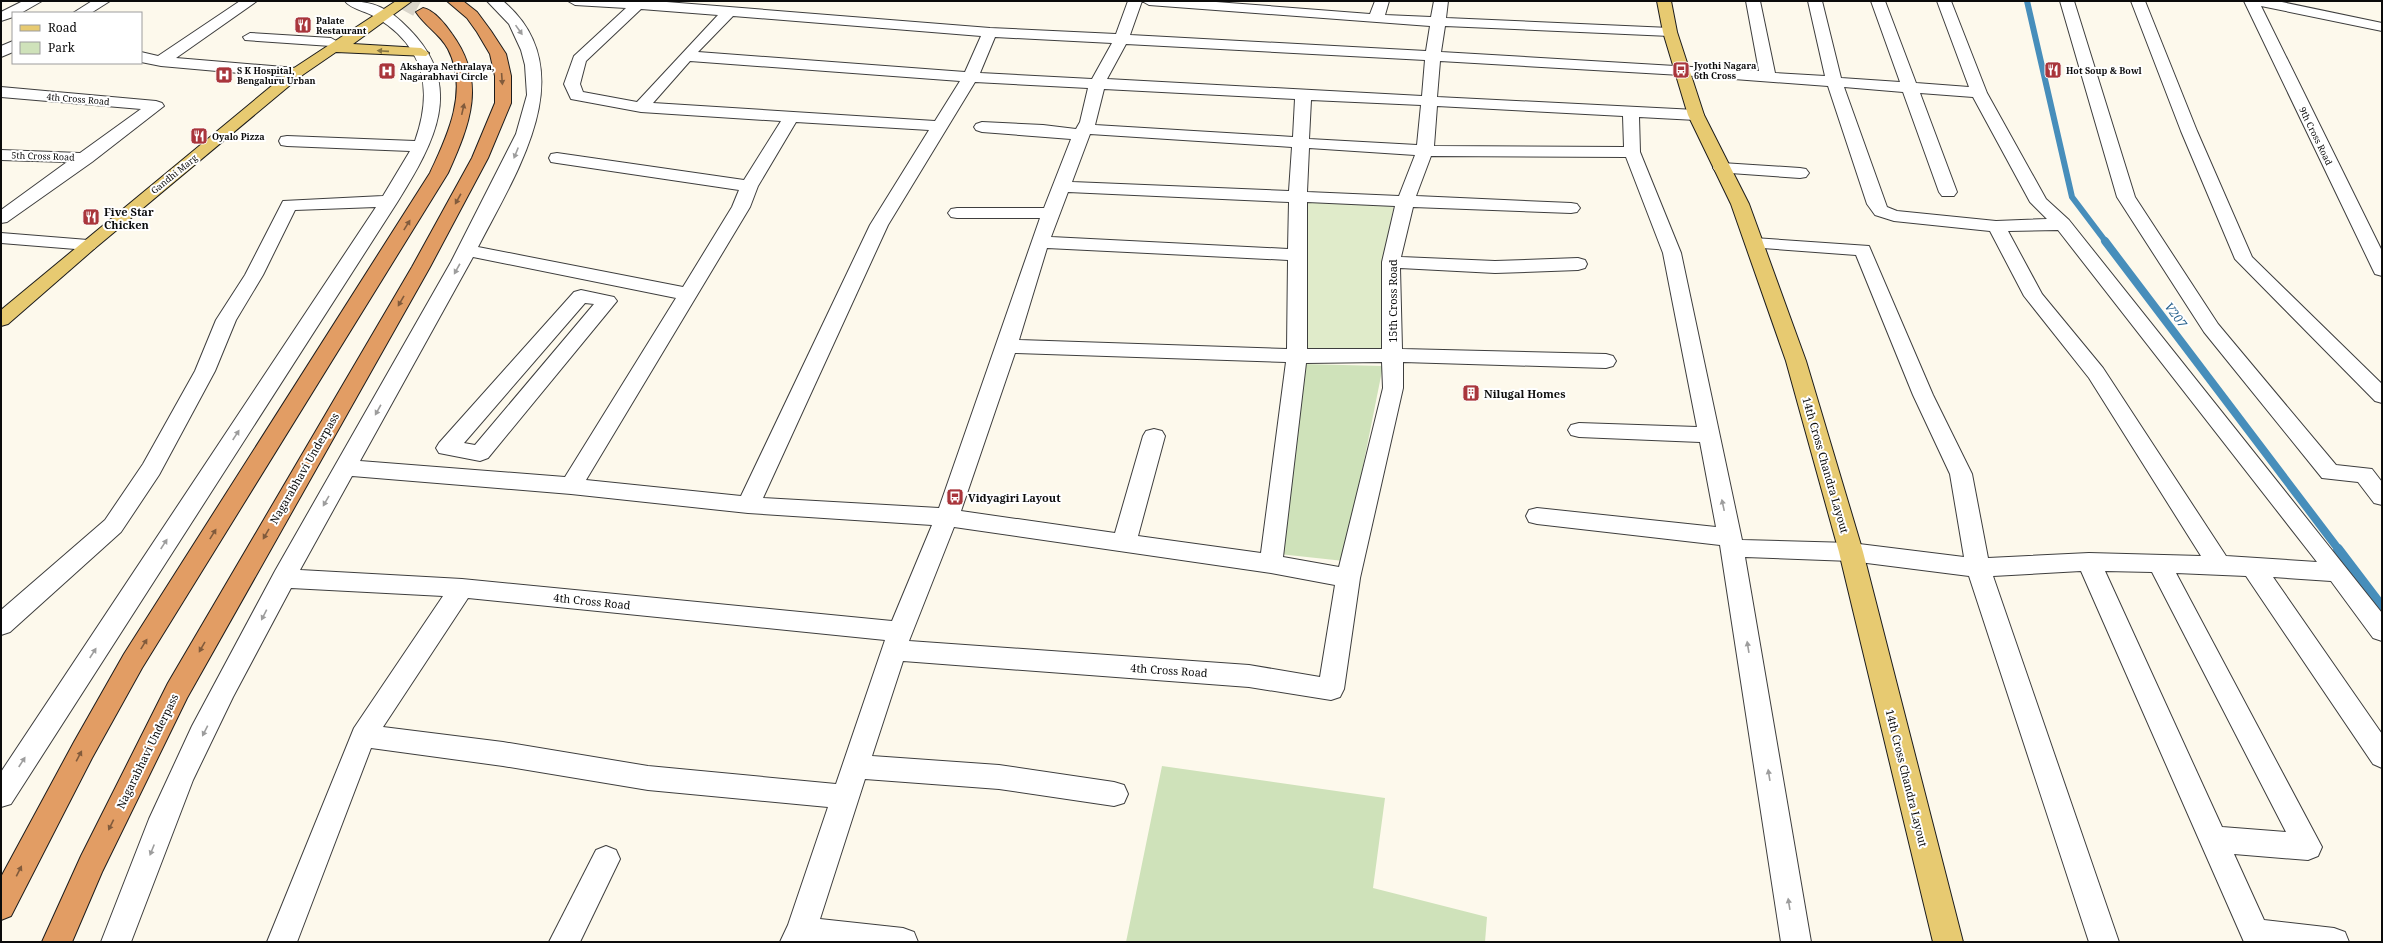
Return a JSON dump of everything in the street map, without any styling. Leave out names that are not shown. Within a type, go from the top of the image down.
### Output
[{"type":"highway","name":"Nagarabhavi Underpass","points":[[57,942],[91,865],[176,691],[421,267],[480,158],[503,103],[503,76],[498,54],[484,31],[472,15],[454,1]]},
{"type":"highway","points":[[1,906],[83,750],[133,662],[439,173],[451,150],[465,104],[465,82],[461,60],[440,26],[414,7]]},
{"type":"main road","name":"14th Cross Chandra Layout","points":[[1664,1],[1670,32],[1696,115],[1740,204],[1796,361],[1851,552],[1948,942]]},
{"type":"main road","name":"Gandhi Marg","points":[[1,320],[88,245],[332,45],[346,42],[383,8],[414,7]]},
{"type":"main road","points":[[332,45],[422,53]]},
{"type":"street","points":[[1,17],[35,1]]},
{"type":"street","points":[[82,12],[103,1]]},
{"type":"street","points":[[161,61],[250,1]]},
{"type":"street","points":[[1,794],[389,201],[409,170],[420,146],[434,108],[435,92],[430,68],[422,53],[383,8],[352,1]]},
{"type":"street","points":[[116,942],[180,780],[283,578],[468,250],[515,157],[532,110],[536,86],[534,65],[523,36],[511,19],[494,1]]},
{"type":"street","points":[[575,1],[638,4],[990,32],[1122,38],[1681,70],[1909,89],[1979,93]]},
{"type":"street","points":[[903,942],[798,936],[857,767],[898,641],[947,517],[1007,346],[1040,242],[1083,132],[1097,84],[1122,38],[1135,1]]},
{"type":"street","points":[[1149,1],[1376,19],[1670,32]]},
{"type":"street","points":[[1376,19],[1382,1]]},
{"type":"street","name":"15th Cross Road","points":[[1348,578],[1393,388],[1391,262],[1405,202],[1426,151],[1432,56],[1442,1]]},
{"type":"street","points":[[1753,1],[1768,77]]},
{"type":"street","points":[[1815,1],[1834,82],[1876,204],[1881,210],[1894,216],[1996,226],[2063,224]]},
{"type":"street","points":[[1878,1],[1948,192]]},
{"type":"street","points":[[1944,1],[1979,93],[2038,202],[2063,224],[2338,572],[2382,632]]},
{"type":"street","points":[[2067,1],[2126,197],[2211,328],[2330,472],[2364,475],[2382,497]]},
{"type":"street","points":[[2138,1],[2189,131],[2244,259],[2382,396]]},
{"type":"street","name":"9th Cross Road","points":[[2251,1],[2382,270]]},
{"type":"street","points":[[2256,1],[2382,26]]},
{"type":"street","points":[[638,4],[579,59],[572,84],[577,96],[641,107],[940,126]]},
{"type":"street","points":[[641,107],[686,56],[730,11]]},
{"type":"street","points":[[748,505],[879,225],[970,77],[990,32]]},
{"type":"street","points":[[250,37],[332,45]]},
{"type":"street","points":[[1,52],[12,46]]},
{"type":"street","points":[[686,56],[970,77],[1303,93],[1696,115]]},
{"type":"street","points":[[142,57],[161,61],[296,73]]},
{"type":"street","name":"4th Cross Road","points":[[1,92],[156,106],[86,158]]},
{"type":"street","points":[[1271,564],[1297,356],[1298,195],[1303,93]]},
{"type":"street","points":[[1631,111],[1632,152],[1672,253],[1731,543],[1796,942]]},
{"type":"street","points":[[571,486],[741,207],[749,186],[791,117]]},
{"type":"street","points":[[982,127],[1426,151],[1632,152]]},
{"type":"street","points":[[287,141],[420,146]]},
{"type":"street","name":"5th Cross Road","points":[[1,155],[86,158]]},
{"type":"street","points":[[1,218],[86,158]]},
{"type":"street","points":[[557,158],[749,186]]},
{"type":"street","points":[[1722,168],[1800,173]]},
{"type":"street","points":[[1062,187],[1298,195],[1405,202],[1571,208]]},
{"type":"street","points":[[1,625],[113,526],[163,448],[205,371],[226,320],[254,275],[289,205],[389,201]]},
{"type":"street","points":[[957,213],[1051,213]]},
{"type":"street","points":[[1996,226],[2034,296],[2096,373],[2219,565]]},
{"type":"street","points":[[1,238],[88,245]]},
{"type":"street","points":[[1040,242],[1297,255]]},
{"type":"street","points":[[1754,243],[1863,250],[1923,395],[1961,474],[1978,568],[2104,942]]},
{"type":"street","points":[[468,250],[688,294]]},
{"type":"street","points":[[1391,262],[1495,267],[1578,264]]},
{"type":"street","points":[[594,298],[614,279]]},
{"type":"street","points":[[581,296],[594,298],[607,301],[480,453],[447,448],[581,296]]},
{"type":"street","points":[[1007,346],[1297,356],[1392,355],[1606,361]]},
{"type":"street","points":[[1579,430],[1709,435]]},
{"type":"street","points":[[1124,544],[1154,436]]},
{"type":"street","points":[[346,468],[571,486],[748,505],[947,517],[1124,544],[1271,564],[1348,578]]},
{"type":"street","points":[[1538,516],[1731,543],[1851,552],[1978,568],[2089,562],[2160,565],[2219,565],[2254,569],[2338,572]]},
{"type":"street","points":[[2089,562],[2257,938],[2334,942]]},
{"type":"street","points":[[2160,565],[2308,847],[2213,839]]},
{"type":"street","points":[[2254,569],[2382,756]]},
{"type":"street","name":"4th Cross Road","points":[[283,578],[462,588],[898,641],[1249,676],[1331,689],[1348,578]]},
{"type":"street","points":[[282,942],[363,736],[462,588]]},
{"type":"street","points":[[363,736],[503,754],[648,778],[846,797]]},
{"type":"street","points":[[857,767],[999,777],[1114,794]]},
{"type":"street","points":[[564,942],[606,859]]},
{"type":"green space","points":[[1307,202],[1394,205],[1383,258],[1384,349],[1307,348]]},
{"type":"green space","points":[[1303,364],[1383,366],[1344,561],[1279,554]]},
{"type":"green space","points":[[1162,766],[1385,798],[1373,888],[1487,917],[1485,942],[1126,942]]},
{"type":"waterway","name":"V207","points":[[2027,1],[2072,197],[2106,242]]},
{"type":"waterway","name":"V207","points":[[2105,241],[2339,550]]},
{"type":"waterway","name":"V207","points":[[2338,549],[2382,607]]},
{"type":"tunnel","points":[[403,1],[423,12]]},
{"type":"place","name":"Palate Restaurant","points":[[303,25]]},
{"type":"place","name":"Jyothi Nagara 6th Cross","points":[[1681,70]]},
{"type":"place","name":"Hot Soup & Bowl","points":[[2053,70]]},
{"type":"place","name":"Akshaya Nethralaya, Nagarabhavi Circle","points":[[387,71]]},
{"type":"place","name":"S K Hospital, Bengaluru Urban","points":[[224,75]]},
{"type":"place","name":"Oyalo Pizza","points":[[199,136]]},
{"type":"place","name":"Five Star Chicken","points":[[91,217]]},
{"type":"place","name":"Nilugal Homes","points":[[1471,393]]},
{"type":"place","name":"Vidyagiri Layout","points":[[955,497]]}]
